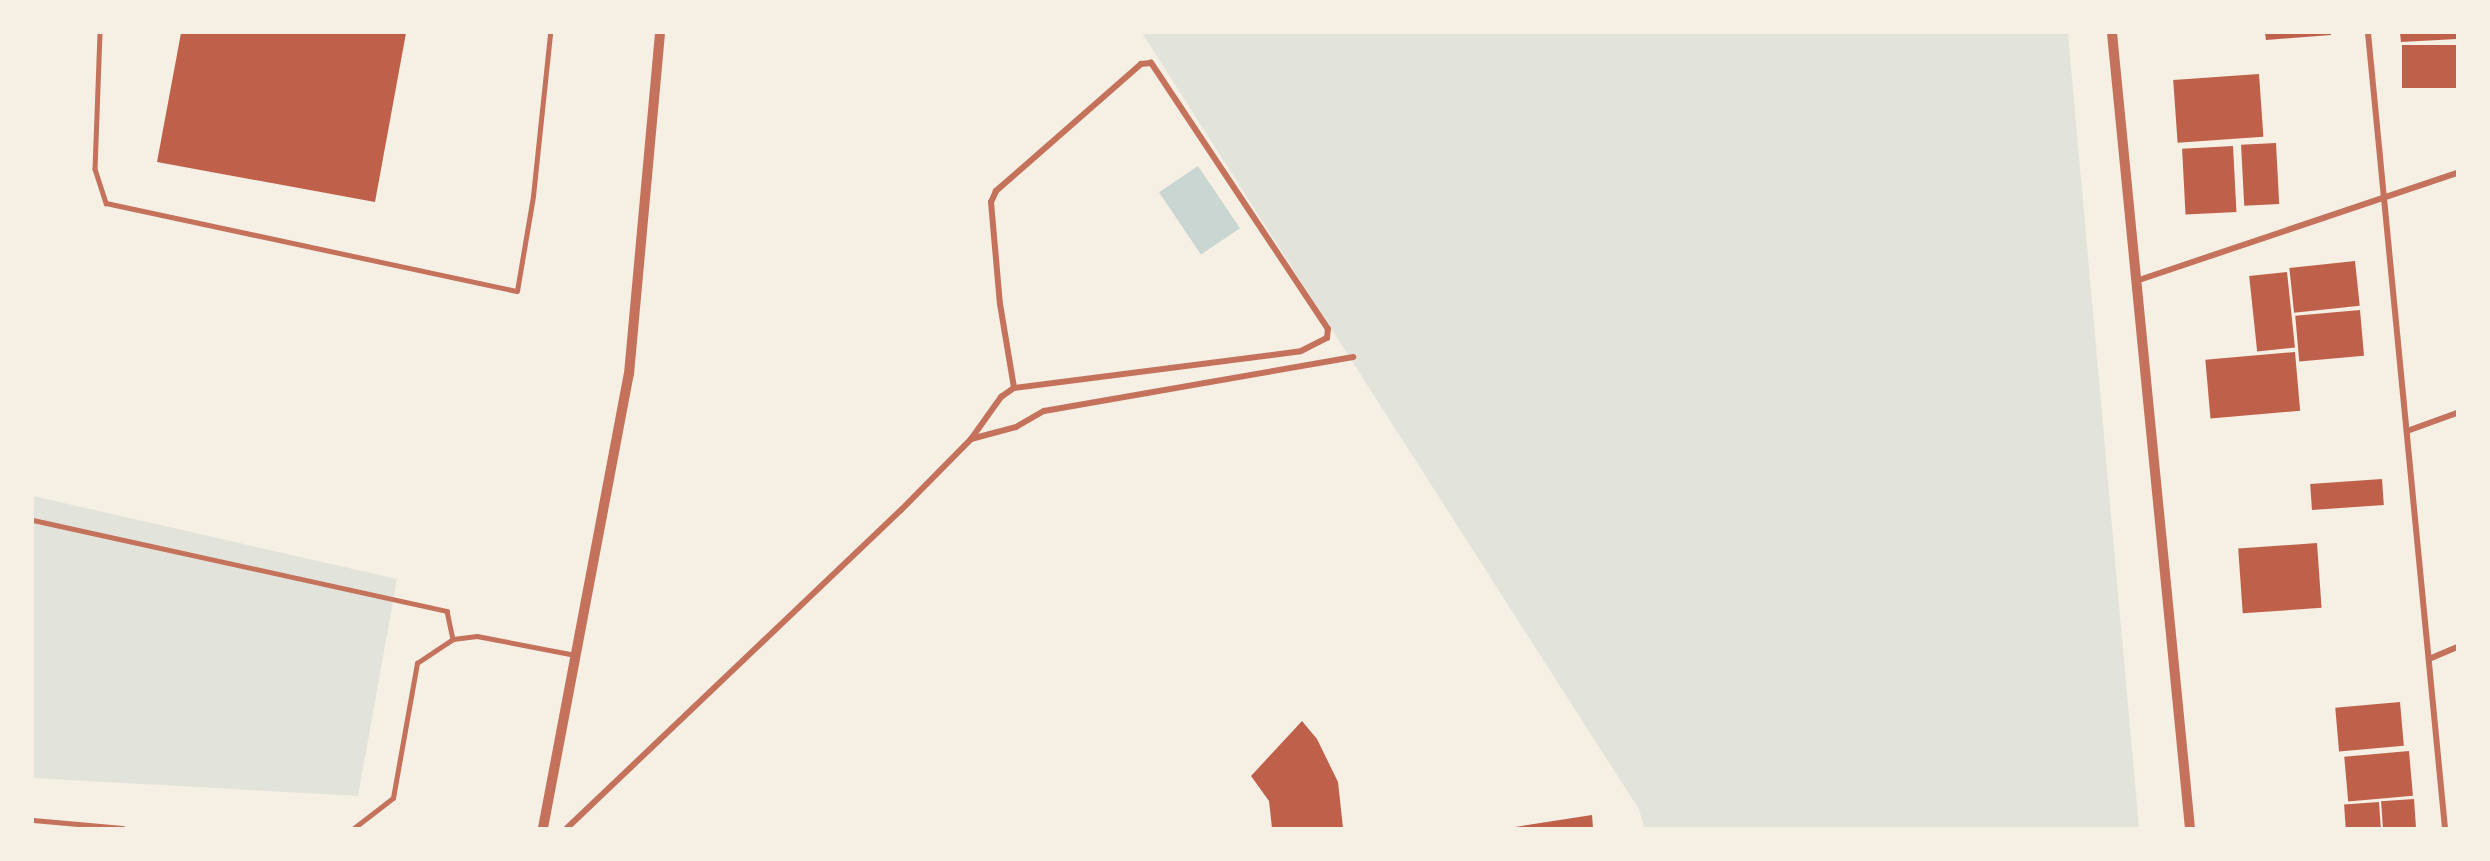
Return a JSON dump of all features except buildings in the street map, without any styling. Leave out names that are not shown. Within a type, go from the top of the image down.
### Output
[{"type":"street","points":[[543,828],[629,374],[660,33]]},
{"type":"street","points":[[2112,33],[2190,828]]},
{"type":"street","points":[[2368,33],[2445,828]]},
{"type":"street","points":[[567,828],[971,439],[1001,397],[1014,388],[1302,351],[1327,338],[1328,329],[1151,63],[1141,64],[996,191],[991,202],[1000,304],[1014,388]]},
{"type":"street","points":[[2135,281],[2385,200],[2457,173]]},
{"type":"street","points":[[971,439],[1016,427],[1044,411],[1353,357]]},
{"type":"street","points":[[2407,431],[2457,413]]},
{"type":"street","points":[[2429,659],[2457,647]]},
{"type":"lane","points":[[100,33],[95,169],[106,203],[517,291],[534,196],[550,33]]},
{"type":"lane","points":[[33,520],[447,611],[453,639]]},
{"type":"lane","points":[[354,828],[393,798],[417,663],[453,639],[477,636],[576,656]]},
{"type":"lane","points":[[33,820],[123,828]]},
{"type":"shaded area","points":[[1142,33],[2068,33],[2139,828],[1644,828],[1639,809]]},
{"type":"shaded area","points":[[1198,166],[1240,228],[1201,254],[1159,192]]},
{"type":"shaded area","points":[[33,496],[397,579],[358,796],[33,778]]}]
